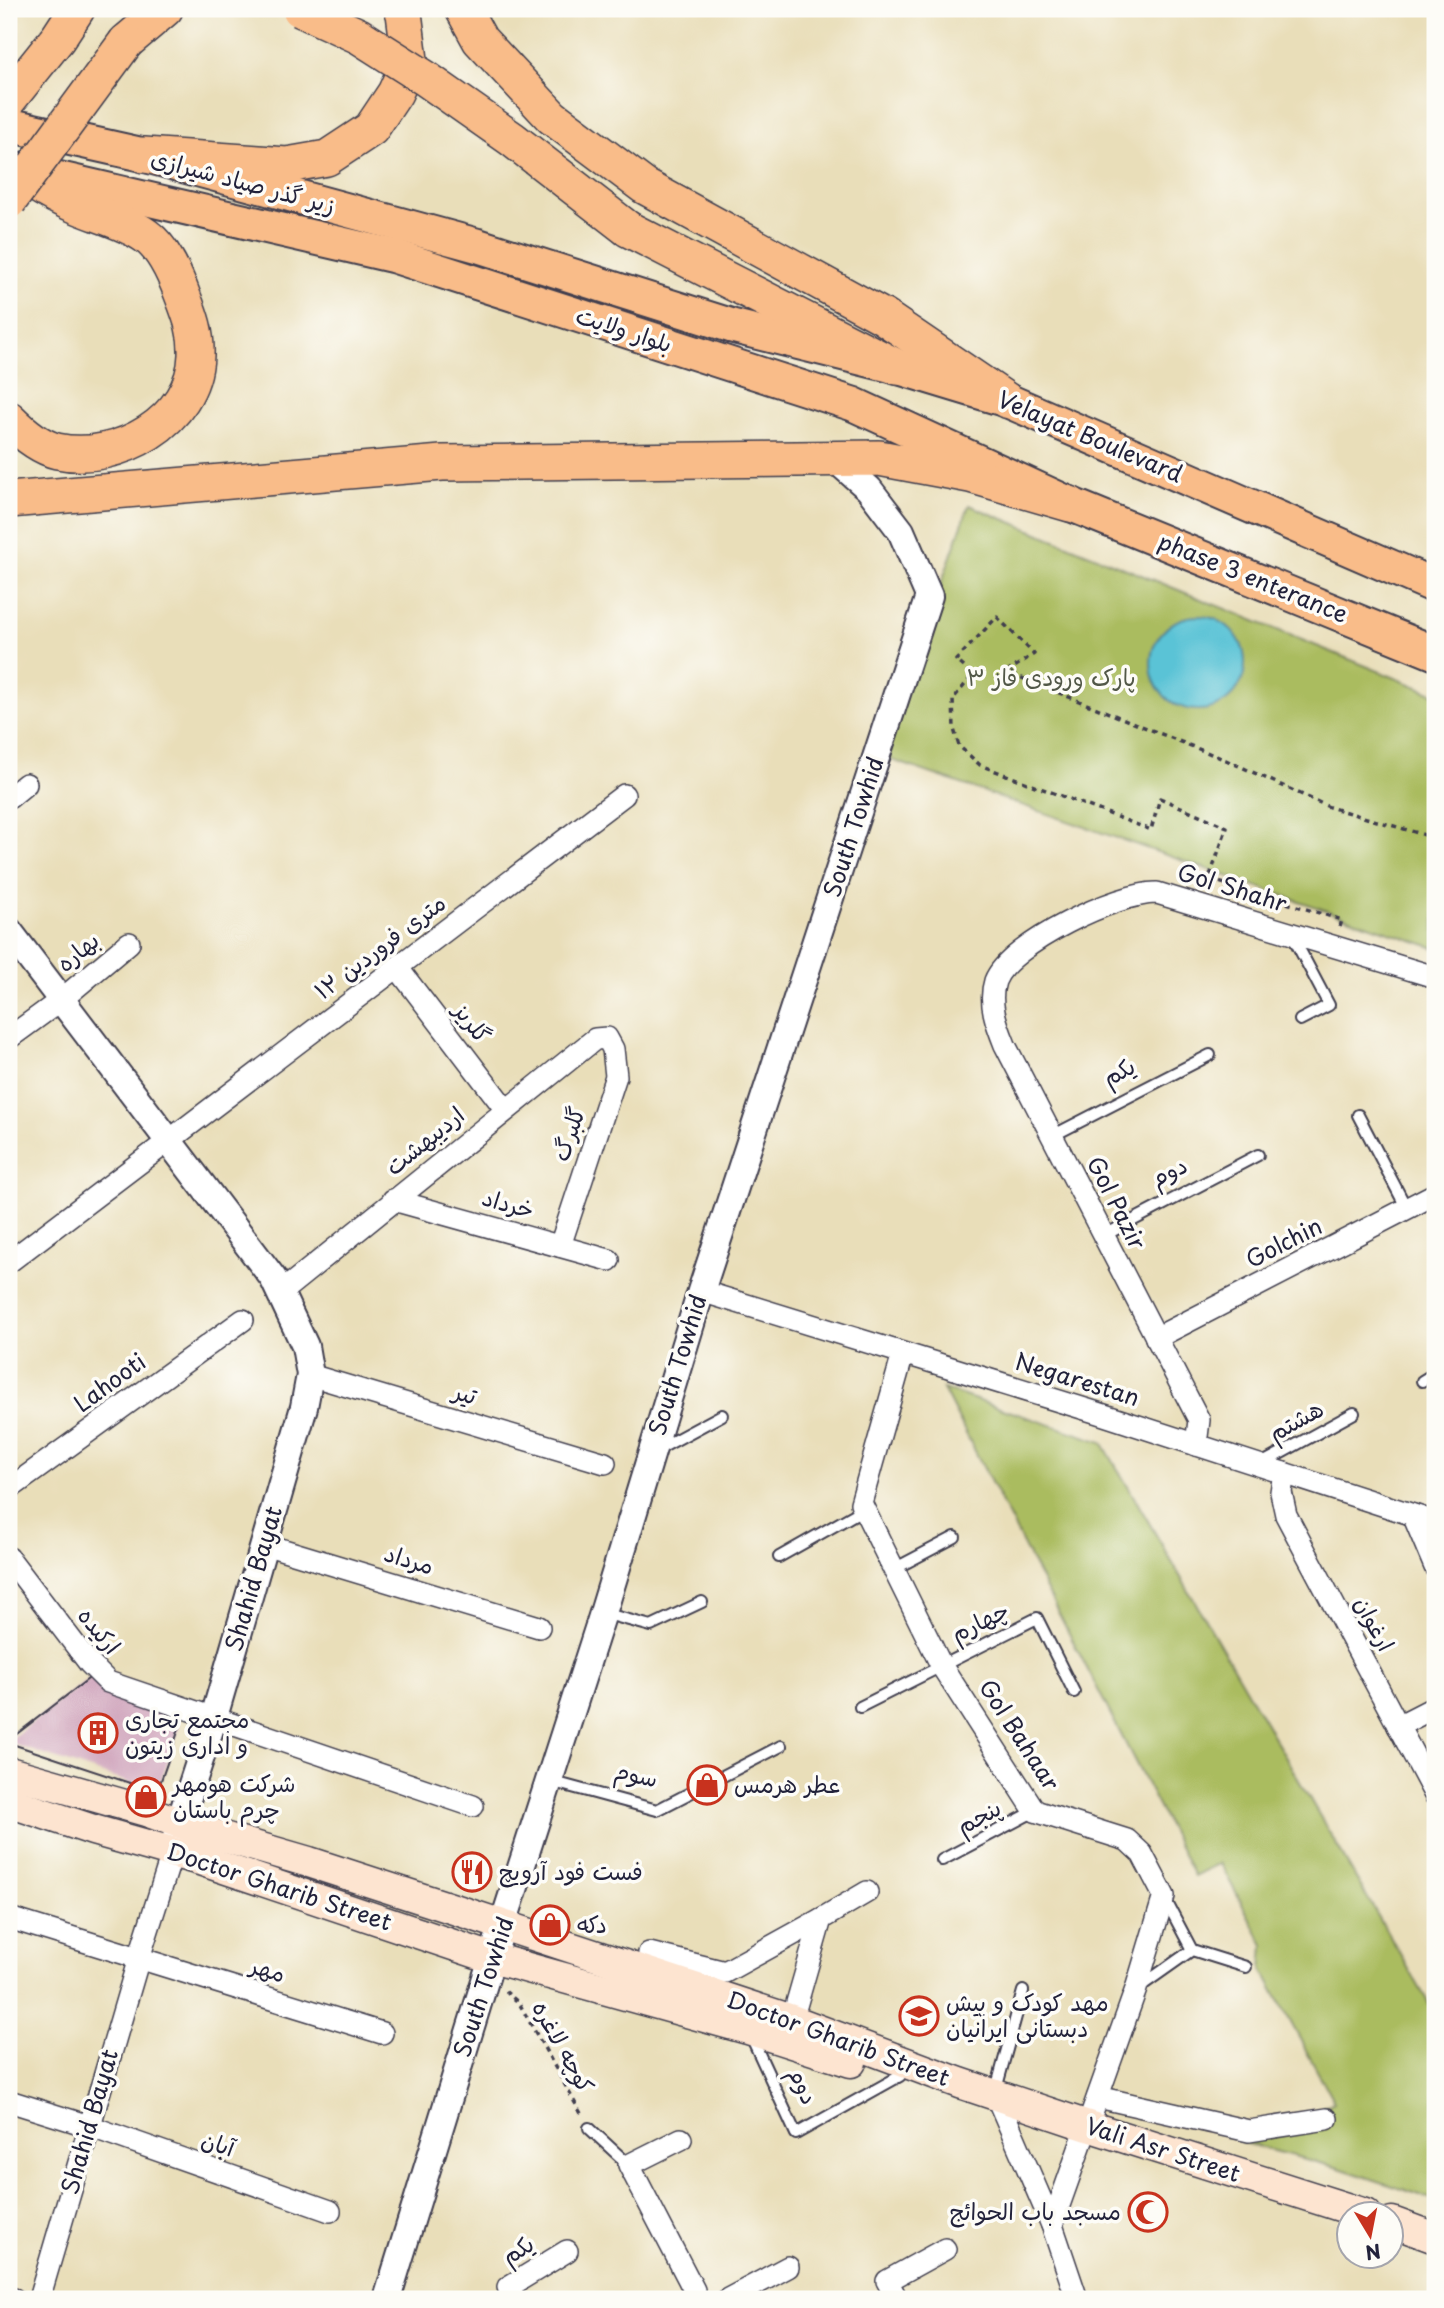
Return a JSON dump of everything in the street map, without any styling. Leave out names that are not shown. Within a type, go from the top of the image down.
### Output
[{"type":"highway","points":[[9,99],[58,38],[77,9]]},
{"type":"highway","points":[[9,201],[126,42],[147,9]]},
{"type":"highway","points":[[126,42],[165,9]]},
{"type":"highway","points":[[300,9],[359,36],[425,78],[512,139],[628,229],[897,367]]},
{"type":"highway","points":[[144,155],[287,165],[327,158],[371,129],[395,93],[410,60],[404,13],[401,9]]},
{"type":"highway","points":[[463,9],[480,40],[552,117],[644,186],[884,317],[1006,400]]},
{"type":"highway","points":[[9,167],[71,204],[114,220],[147,237],[177,280],[195,327],[196,357],[189,388],[171,414],[139,440],[94,454],[55,451],[22,432],[9,419]]},
{"type":"highway","points":[[9,500],[442,463],[878,458],[970,475],[1070,504]]},
{"type":"main road","name":"زیر گذر صیاد شیرازی","points":[[9,124],[144,155],[476,245],[732,326]]},
{"type":"main road","name":"زیر گذر صیاد شیرازی","points":[[9,167],[394,256],[853,404],[1070,504]]},
{"type":"main road","name":"Velayat Boulevard","points":[[732,326],[897,367],[1006,400],[1435,586]]},
{"type":"main road","name":"phase 3 enterance","points":[[1070,504],[1435,653]]},
{"type":"main road","name":"Doctor Gharib Street","points":[[9,1772],[146,1811],[176,1837],[492,1958],[748,2029],[900,2076],[960,2083]]},
{"type":"main road","name":"Doctor Gharib Street","points":[[9,1802],[93,1830],[176,1837],[309,1862],[792,2020],[960,2083]]},
{"type":"main road","name":"Vali Asr Street","points":[[960,2083],[1336,2205]]},
{"type":"main road","points":[[1406,2227],[1435,2238]]},
{"type":"street","name":"South Towhid","points":[[387,2299],[492,1958],[603,1614],[701,1291],[929,596],[901,531],[869,489],[835,459]]},
{"type":"street","points":[[9,798],[26,784]]},
{"type":"street","name":"۱۲ متری فروردین","points":[[9,1262],[624,795]]},
{"type":"street","name":"Gol Shahr","points":[[995,982],[1004,965],[1031,942],[1107,905],[1146,892],[1157,893],[1435,976]]},
{"type":"street","name":"Shahid Bayat","points":[[9,931],[272,1278],[305,1346],[310,1375],[304,1407],[214,1717],[139,1958],[39,2299]]},
{"type":"street","name":"بهاره","points":[[9,1038],[61,1000],[129,943]]},
{"type":"street","name":"گلریز","points":[[397,967],[506,1110]]},
{"type":"street","name":"Gol Pazir","points":[[995,982],[993,1009],[997,1027],[1199,1420],[1196,1445]]},
{"type":"street","name":"اردیبهشت","points":[[280,1293],[595,1039],[607,1038]]},
{"type":"street","name":"گلبرگ","points":[[560,1246],[617,1076],[613,1049],[607,1038]]},
{"type":"street","name":"Golchin","points":[[1156,1338],[1435,1194]]},
{"type":"street","name":"خرداد","points":[[393,1200],[609,1260]]},
{"type":"street","name":"Negarestan","points":[[701,1291],[1435,1522]]},
{"type":"street","name":"Lahooti","points":[[9,1489],[243,1321]]},
{"type":"street","points":[[864,1509],[861,1503],[903,1354]]},
{"type":"street","name":"تیر","points":[[310,1375],[605,1463]]},
{"type":"street","name":"ارغوان","points":[[1284,1473],[1281,1492],[1286,1515],[1435,1795]]},
{"type":"street","name":"Gol Bahaar","points":[[864,1509],[941,1665],[1035,1811],[1127,1840],[1142,1854],[1164,1896]]},
{"type":"street","points":[[1413,1515],[1435,1567]]},
{"type":"street","name":"مرداد","points":[[264,1544],[539,1627]]},
{"type":"street","name":"ارکیده","points":[[9,1558],[89,1663],[108,1682],[473,1806]]},
{"type":"street","points":[[1398,1726],[1435,1707]]},
{"type":"street","points":[[649,1953],[724,1972],[867,1892]]},
{"type":"street","points":[[1052,2225],[1136,1989],[1164,1896]]},
{"type":"street","name":"مهر","points":[[9,1918],[382,2034]]},
{"type":"street","points":[[792,2020],[821,1919]]},
{"type":"street","points":[[995,2094],[1052,2225],[1070,2297]]},
{"type":"street","points":[[1098,2097],[1249,2132],[1326,2119]]},
{"type":"street","name":"آبان","points":[[9,2102],[89,2126],[330,2211]]},
{"type":"street","points":[[681,2139],[629,2165],[694,2290],[692,2299]]},
{"type":"street","points":[[897,2299],[887,2281],[945,2249]]},
{"type":"street","name":"یکم","points":[[514,2299],[508,2287],[567,2251]]},
{"type":"street","points":[[728,2299],[788,2267]]},
{"type":"street","points":[[9,2298],[14,2299]]},
{"type":"lane","points":[[1291,933],[1329,1005],[1300,1020]]},
{"type":"lane","name":"یکم","points":[[1052,1136],[1210,1055]]},
{"type":"lane","points":[[1358,1115],[1407,1209]]},
{"type":"lane","name":"دوم","points":[[1104,1236],[1258,1156]]},
{"type":"lane","points":[[1422,1381],[1435,1373]]},
{"type":"lane","name":"هشتم","points":[[1258,1465],[1354,1413]]},
{"type":"lane","points":[[651,1453],[722,1415]]},
{"type":"lane","points":[[779,1556],[864,1509]]},
{"type":"lane","points":[[894,1569],[955,1537]]},
{"type":"lane","points":[[603,1614],[651,1626],[702,1602]]},
{"type":"lane","name":"چهارم","points":[[941,1665],[1037,1618],[1074,1692]]},
{"type":"lane","points":[[860,1707],[941,1665]]},
{"type":"lane","name":"سوم","points":[[550,1781],[657,1810],[781,1746]]},
{"type":"lane","name":"پنجم","points":[[943,1860],[1035,1811]]},
{"type":"lane","points":[[1164,1896],[1192,1950],[1246,1967]]},
{"type":"lane","points":[[1136,1989],[1192,1950]]},
{"type":"lane","points":[[995,2094],[1023,1990]]},
{"type":"lane","name":"دوم","points":[[748,2029],[796,2134],[900,2076]]},
{"type":"lane","points":[[589,2128],[629,2165]]},
{"type":"path","points":[[1335,946],[1342,920],[1209,879],[1227,827],[1160,799],[1151,830],[980,765],[959,746],[954,729],[953,699],[973,674],[956,660],[997,617],[1034,654],[1007,672],[1226,760],[1329,807],[1435,838]]},
{"type":"path","name":"کوچه لاغره","points":[[501,1988],[519,2003],[589,2128]]},
{"type":"green space","name":"پارک ورودی فاز ۳","points":[[969,505],[1435,694],[1435,948],[880,756]]},
{"type":"green space","points":[[943,1389],[1102,1442],[1435,2014],[1435,2200],[1339,2168],[1244,2143],[1334,2102],[1262,1969],[1264,1945],[1220,1863],[1194,1876]]},
{"type":"water","points":[[1198,616],[1216,620],[1231,630],[1241,645],[1245,663],[1241,681],[1231,696],[1216,706],[1198,710],[1180,706],[1165,696],[1155,681],[1151,663],[1155,645],[1165,630],[1180,620]]},
{"type":"building","name":"مجتمع تجاری و اداری زیتون","points":[[92,1676],[172,1713],[180,1726],[157,1792],[9,1743],[9,1740]]},
{"type":"place","name":"مجتمع تجاری و اداری زیتون","points":[[98,1733]]},
{"type":"place","name":"عطر هرمس","points":[[707,1785]]},
{"type":"place","name":"شرکت هومهر چرم باستان","points":[[146,1797]]},
{"type":"place","name":"فست فود آرویچ","points":[[472,1872]]},
{"type":"place","name":"دکه","points":[[550,1925]]},
{"type":"place","name":"مهد کودک و پیش دبستانی ایرانیان","points":[[919,2016]]},
{"type":"place","name":"مسجد باب الحوائج","points":[[1148,2212]]}]
